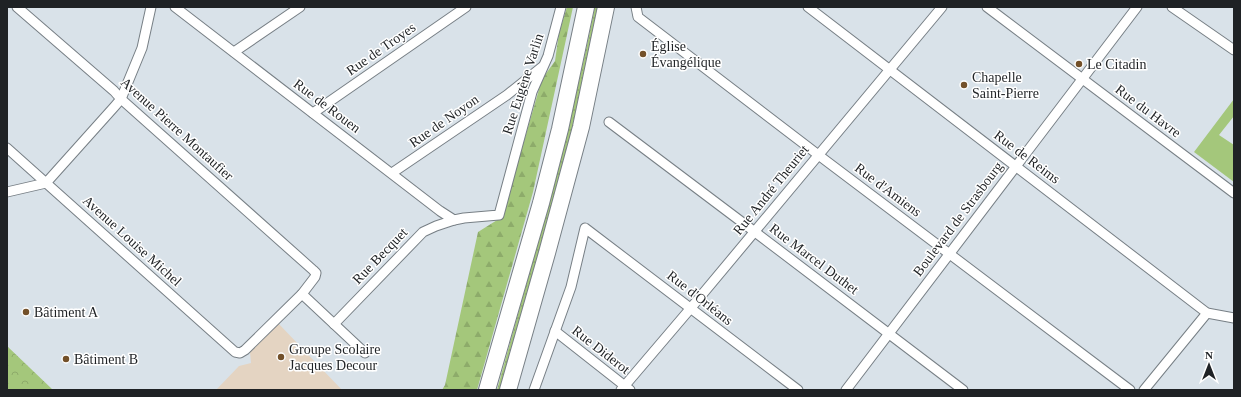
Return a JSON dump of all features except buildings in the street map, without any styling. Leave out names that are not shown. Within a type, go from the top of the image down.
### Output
[{"type":"highway","points":[[488,390],[537,218],[560,129],[586,7]]},
{"type":"highway","points":[[508,390],[581,127],[606,7]]},
{"type":"street","name":"Avenue Pierre Montaufier","points":[[17,7],[114,91],[121,99],[316,274],[302,294]]},
{"type":"street","points":[[7,192],[46,183],[106,118],[121,99],[142,48],[151,7]]},
{"type":"street","name":"Rue de Rouen","points":[[175,7],[440,211],[454,220]]},
{"type":"street","points":[[234,52],[300,7]]},
{"type":"street","name":"Rue de Troyes","points":[[312,113],[466,7]]},
{"type":"street","name":"Rue Eugène Varlin","points":[[454,220],[499,215],[532,92],[548,56],[561,7]]},
{"type":"street","name":"Rue d'Amiens","points":[[636,7],[638,17],[1130,390]]},
{"type":"street","name":"Rue de Reims","points":[[808,7],[1207,313],[1234,318]]},
{"type":"street","name":"Rue André Theuriet","points":[[625,389],[818,154],[942,7]]},
{"type":"street","name":"Rue du Havre","points":[[987,7],[1234,193]]},
{"type":"street","name":"Boulevard de Strasbourg","points":[[846,390],[1137,7]]},
{"type":"street","points":[[1172,7],[1234,50]]},
{"type":"street","name":"Rue de Noyon","points":[[392,173],[510,92],[543,66]]},
{"type":"street","points":[[510,92],[532,92]]},
{"type":"street","name":"Rue Marcel Duthet","points":[[608,122],[963,390]]},
{"type":"street","name":"Avenue Louise Michel","points":[[7,148],[235,352],[240,354],[245,350],[302,294]]},
{"type":"street","name":"Rue Becquet","points":[[334,324],[423,232],[454,220]]},
{"type":"street","name":"Rue d'Orléans","points":[[555,332],[571,287],[585,228],[798,390]]},
{"type":"street","points":[[302,294],[365,353]]},
{"type":"street","points":[[1144,390],[1207,313]]},
{"type":"street","points":[[534,390],[555,332]]},
{"type":"street","name":"Rue Diderot","points":[[555,332],[625,389]]},
{"type":"shaded area","name":"Groupe Scolaire Jacques Decour","points":[[278,323],[342,390],[216,390],[239,366],[251,363],[250,352]]},
{"type":"green space","points":[[567,7],[573,7],[533,192],[477,390],[442,390],[445,385],[478,232],[502,217],[542,79],[555,61],[559,33]]},
{"type":"green space","points":[[595,7],[599,7],[594,37],[569,144],[501,390],[497,390],[562,152]]},
{"type":"green space","points":[[1234,99],[1234,116],[1219,135],[1234,145],[1234,182],[1194,152]]},
{"type":"green space","points":[[7,346],[53,390],[9,390],[7,388]]},
{"type":"place","name":"Église Évangélique","points":[[643,54]]},
{"type":"place","name":"Le Citadin","points":[[1079,64]]},
{"type":"place","name":"Chapelle Saint-Pierre","points":[[964,85]]},
{"type":"place","name":"Bâtiment A","points":[[26,312]]},
{"type":"place","name":"Groupe Scolaire Jacques Decour","points":[[281,357]]},
{"type":"place","name":"Bâtiment B","points":[[66,359]]}]
